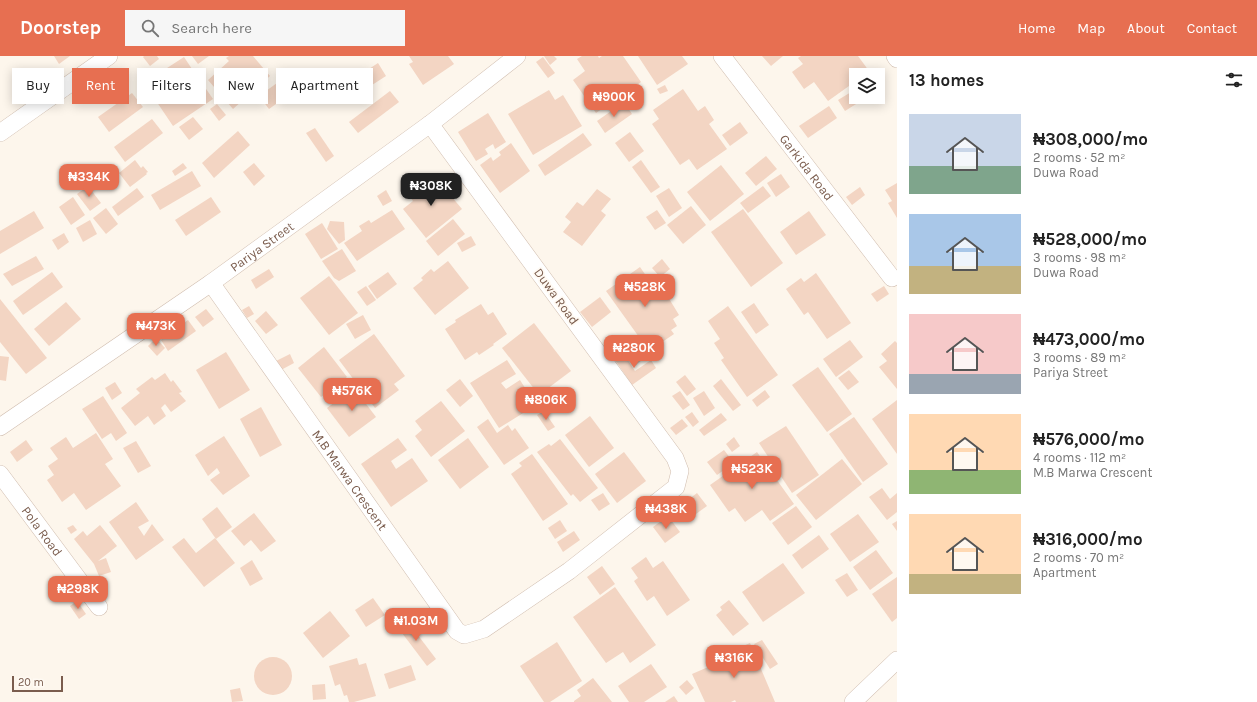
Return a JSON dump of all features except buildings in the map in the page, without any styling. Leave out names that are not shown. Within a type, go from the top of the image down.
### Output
[{"type":"street","points":[[0,133],[109,56]]},
{"type":"street","name":"Pariya Street","points":[[0,428],[211,283],[430,124],[518,56]]},
{"type":"street","name":"Garkida Road","points":[[722,56],[892,278]]},
{"type":"street","name":"Duwa Road","points":[[430,124],[675,458],[680,471],[676,487],[569,571],[484,628],[464,634]]},
{"type":"street","name":"M.B Marwa Crescent","points":[[211,283],[456,631],[464,634]]},
{"type":"street","name":"Pola Road","points":[[0,474],[99,607]]},
{"type":"street","points":[[853,702],[897,660]]}]
